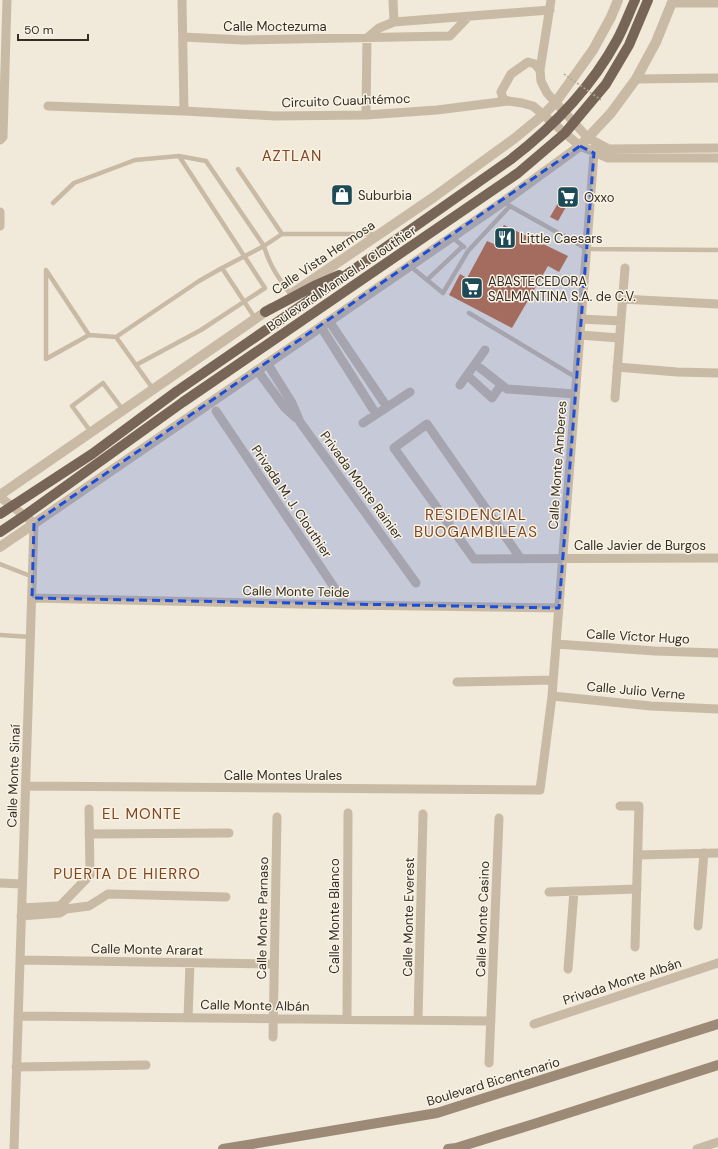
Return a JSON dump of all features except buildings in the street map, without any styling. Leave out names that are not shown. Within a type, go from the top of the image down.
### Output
[{"type":"main road","name":"Boulevard Manuel J. Clouthier","points":[[0,514],[92,454],[177,391],[357,267],[532,143],[564,113],[596,75],[618,39],[635,0]]},
{"type":"main road","name":"Boulevard Manuel J. Clouthier","points":[[0,532],[182,402],[518,173],[565,133],[606,84],[629,45],[648,0]]},
{"type":"main road","points":[[265,312],[316,285],[357,267]]},
{"type":"main road","name":"Boulevard Bicentenario","points":[[223,1149],[437,1113],[718,1024]]},
{"type":"main road","points":[[448,1149],[456,1148],[537,1123],[718,1065]]},
{"type":"street","points":[[0,140],[3,137],[7,0]]},
{"type":"street","points":[[182,0],[184,111]]},
{"type":"street","points":[[393,0],[394,22]]},
{"type":"street","points":[[551,0],[540,70],[541,81],[546,93],[592,141],[609,149],[718,148]]},
{"type":"street","name":"Calle Vista Hermosa","points":[[0,496],[255,318],[434,197],[515,138],[555,103],[593,50],[612,17],[618,0]]},
{"type":"street","points":[[0,547],[452,237],[506,204],[580,146],[592,141],[636,79],[656,42],[673,2],[718,3]]},
{"type":"street","points":[[366,115],[367,38],[379,28],[394,22],[550,10]]},
{"type":"street","name":"Calle Moctezuma","points":[[183,36],[243,40],[450,36],[468,17]]},
{"type":"street","points":[[508,101],[503,98],[501,92],[511,74],[528,62],[535,64],[540,70]]},
{"type":"street","points":[[636,79],[718,78]]},
{"type":"street","name":"Circuito Cuauhtémoc","points":[[48,106],[275,116],[366,115],[437,110],[508,101],[533,106],[580,146],[608,158],[718,158]]},
{"type":"street","name":"Calle Monte Amberes","points":[[540,790],[552,696],[594,153],[592,141]]},
{"type":"street","points":[[0,212],[0,226]]},
{"type":"street","points":[[615,398],[625,268]]},
{"type":"street","points":[[622,299],[718,304]]},
{"type":"street","points":[[581,319],[621,321]]},
{"type":"street","points":[[325,324],[387,407]]},
{"type":"street","points":[[325,324],[376,414]]},
{"type":"street","points":[[580,335],[619,338]]},
{"type":"street","points":[[460,385],[485,350]]},
{"type":"street","name":"Privada Monte Rainier","points":[[267,364],[292,403],[300,422]]},
{"type":"street","points":[[475,364],[507,389],[575,394]]},
{"type":"street","points":[[617,367],[677,372],[718,372]]},
{"type":"street","name":"Privada Monte Rainier","points":[[257,370],[285,408],[300,422],[416,583]]},
{"type":"street","points":[[467,375],[492,398],[501,385]]},
{"type":"street","points":[[363,424],[410,392]]},
{"type":"street","name":"Privada M. J. Clouthier","points":[[216,411],[346,605]]},
{"type":"street","name":"Calle Javier de Burgos","points":[[520,558],[427,424],[394,448],[474,559],[718,558]]},
{"type":"street","points":[[0,496],[34,523]]},
{"type":"street","name":"Calle Monte Sinaí","points":[[14,1149],[34,523]]},
{"type":"street","name":"Calle Monte Teide","points":[[32,598],[559,608]]},
{"type":"street","name":"Calle Víctor Hugo","points":[[556,644],[655,651],[718,653]]},
{"type":"street","points":[[457,682],[553,680]]},
{"type":"street","name":"Calle Julio Verne","points":[[552,696],[651,706],[718,709]]},
{"type":"street","name":"Calle Montes Urales","points":[[26,786],[540,790]]},
{"type":"street","points":[[620,806],[639,806],[635,947]]},
{"type":"street","points":[[62,909],[90,875],[89,809]]},
{"type":"street","name":"Calle Monte Blanco","points":[[347,1019],[348,813]]},
{"type":"street","name":"Calle Monte Everest","points":[[418,1020],[423,814]]},
{"type":"street","name":"Calle Monte Parnaso","points":[[273,1037],[273,964],[277,817]]},
{"type":"street","name":"Calle Monte Casino","points":[[489,1063],[499,818]]},
{"type":"street","points":[[89,834],[229,833]]},
{"type":"street","points":[[698,926],[704,853]]},
{"type":"street","points":[[638,855],[718,853]]},
{"type":"street","points":[[0,883],[22,884]]},
{"type":"street","points":[[549,892],[637,889]]},
{"type":"street","points":[[568,969],[574,891]]},
{"type":"street","points":[[22,912],[89,906],[108,894],[226,897]]},
{"type":"street","name":"Calle Monte Ararat","points":[[20,960],[273,964]]},
{"type":"street","name":"Privada Monte Albán","points":[[534,1024],[718,962]]},
{"type":"street","points":[[188,1018],[190,963]]},
{"type":"street","name":"Calle Monte Albán","points":[[18,1016],[491,1021]]},
{"type":"street","points":[[16,1067],[146,1065]]},
{"type":"street","points":[[697,1149],[718,1142]]},
{"type":"lane","points":[[53,203],[74,184],[135,160],[179,156],[206,161],[264,246],[269,262],[278,278],[291,295]]},
{"type":"lane","points":[[136,365],[201,330],[266,288],[179,156]]},
{"type":"lane","points":[[238,169],[282,234]]},
{"type":"lane","points":[[410,266],[443,293],[468,251],[506,204],[587,249],[718,250]]},
{"type":"lane","points":[[89,335],[46,270],[46,359],[89,335],[116,336],[199,281],[245,257],[282,234],[380,234]]},
{"type":"lane","points":[[452,237],[468,251]]},
{"type":"lane","points":[[427,280],[463,246]]},
{"type":"lane","points":[[222,268],[255,318]]},
{"type":"lane","points":[[469,313],[577,378]]},
{"type":"lane","points":[[116,336],[153,389]]},
{"type":"lane","points":[[91,432],[72,406],[103,383],[122,410]]},
{"type":"lane","points":[[0,564],[33,577]]},
{"type":"lane","points":[[0,635],[31,637]]},
{"type":"path","points":[[564,74],[600,100]]},
{"type":"highlighted area","points":[[580,146],[594,153],[559,608],[32,598],[34,523]]},
{"type":"place","name":"Suburbia","points":[[342,195]]},
{"type":"place","name":"Oxxo","points":[[568,197]]},
{"type":"place","name":"Little Caesars","points":[[505,238]]},
{"type":"place","name":"ABASTECEDORA SALMANTINA S.A. de C.V.","points":[[472,288]]},
{"type":"district","name":"AZTLAN","points":[[292,156]]},
{"type":"district","name":"RESIDENCIAL BUOGAMBILEAS","points":[[476,524]]},
{"type":"district","name":"EL MONTE","points":[[142,814]]},
{"type":"district","name":"PUERTA DE HIERRO","points":[[127,874]]}]
